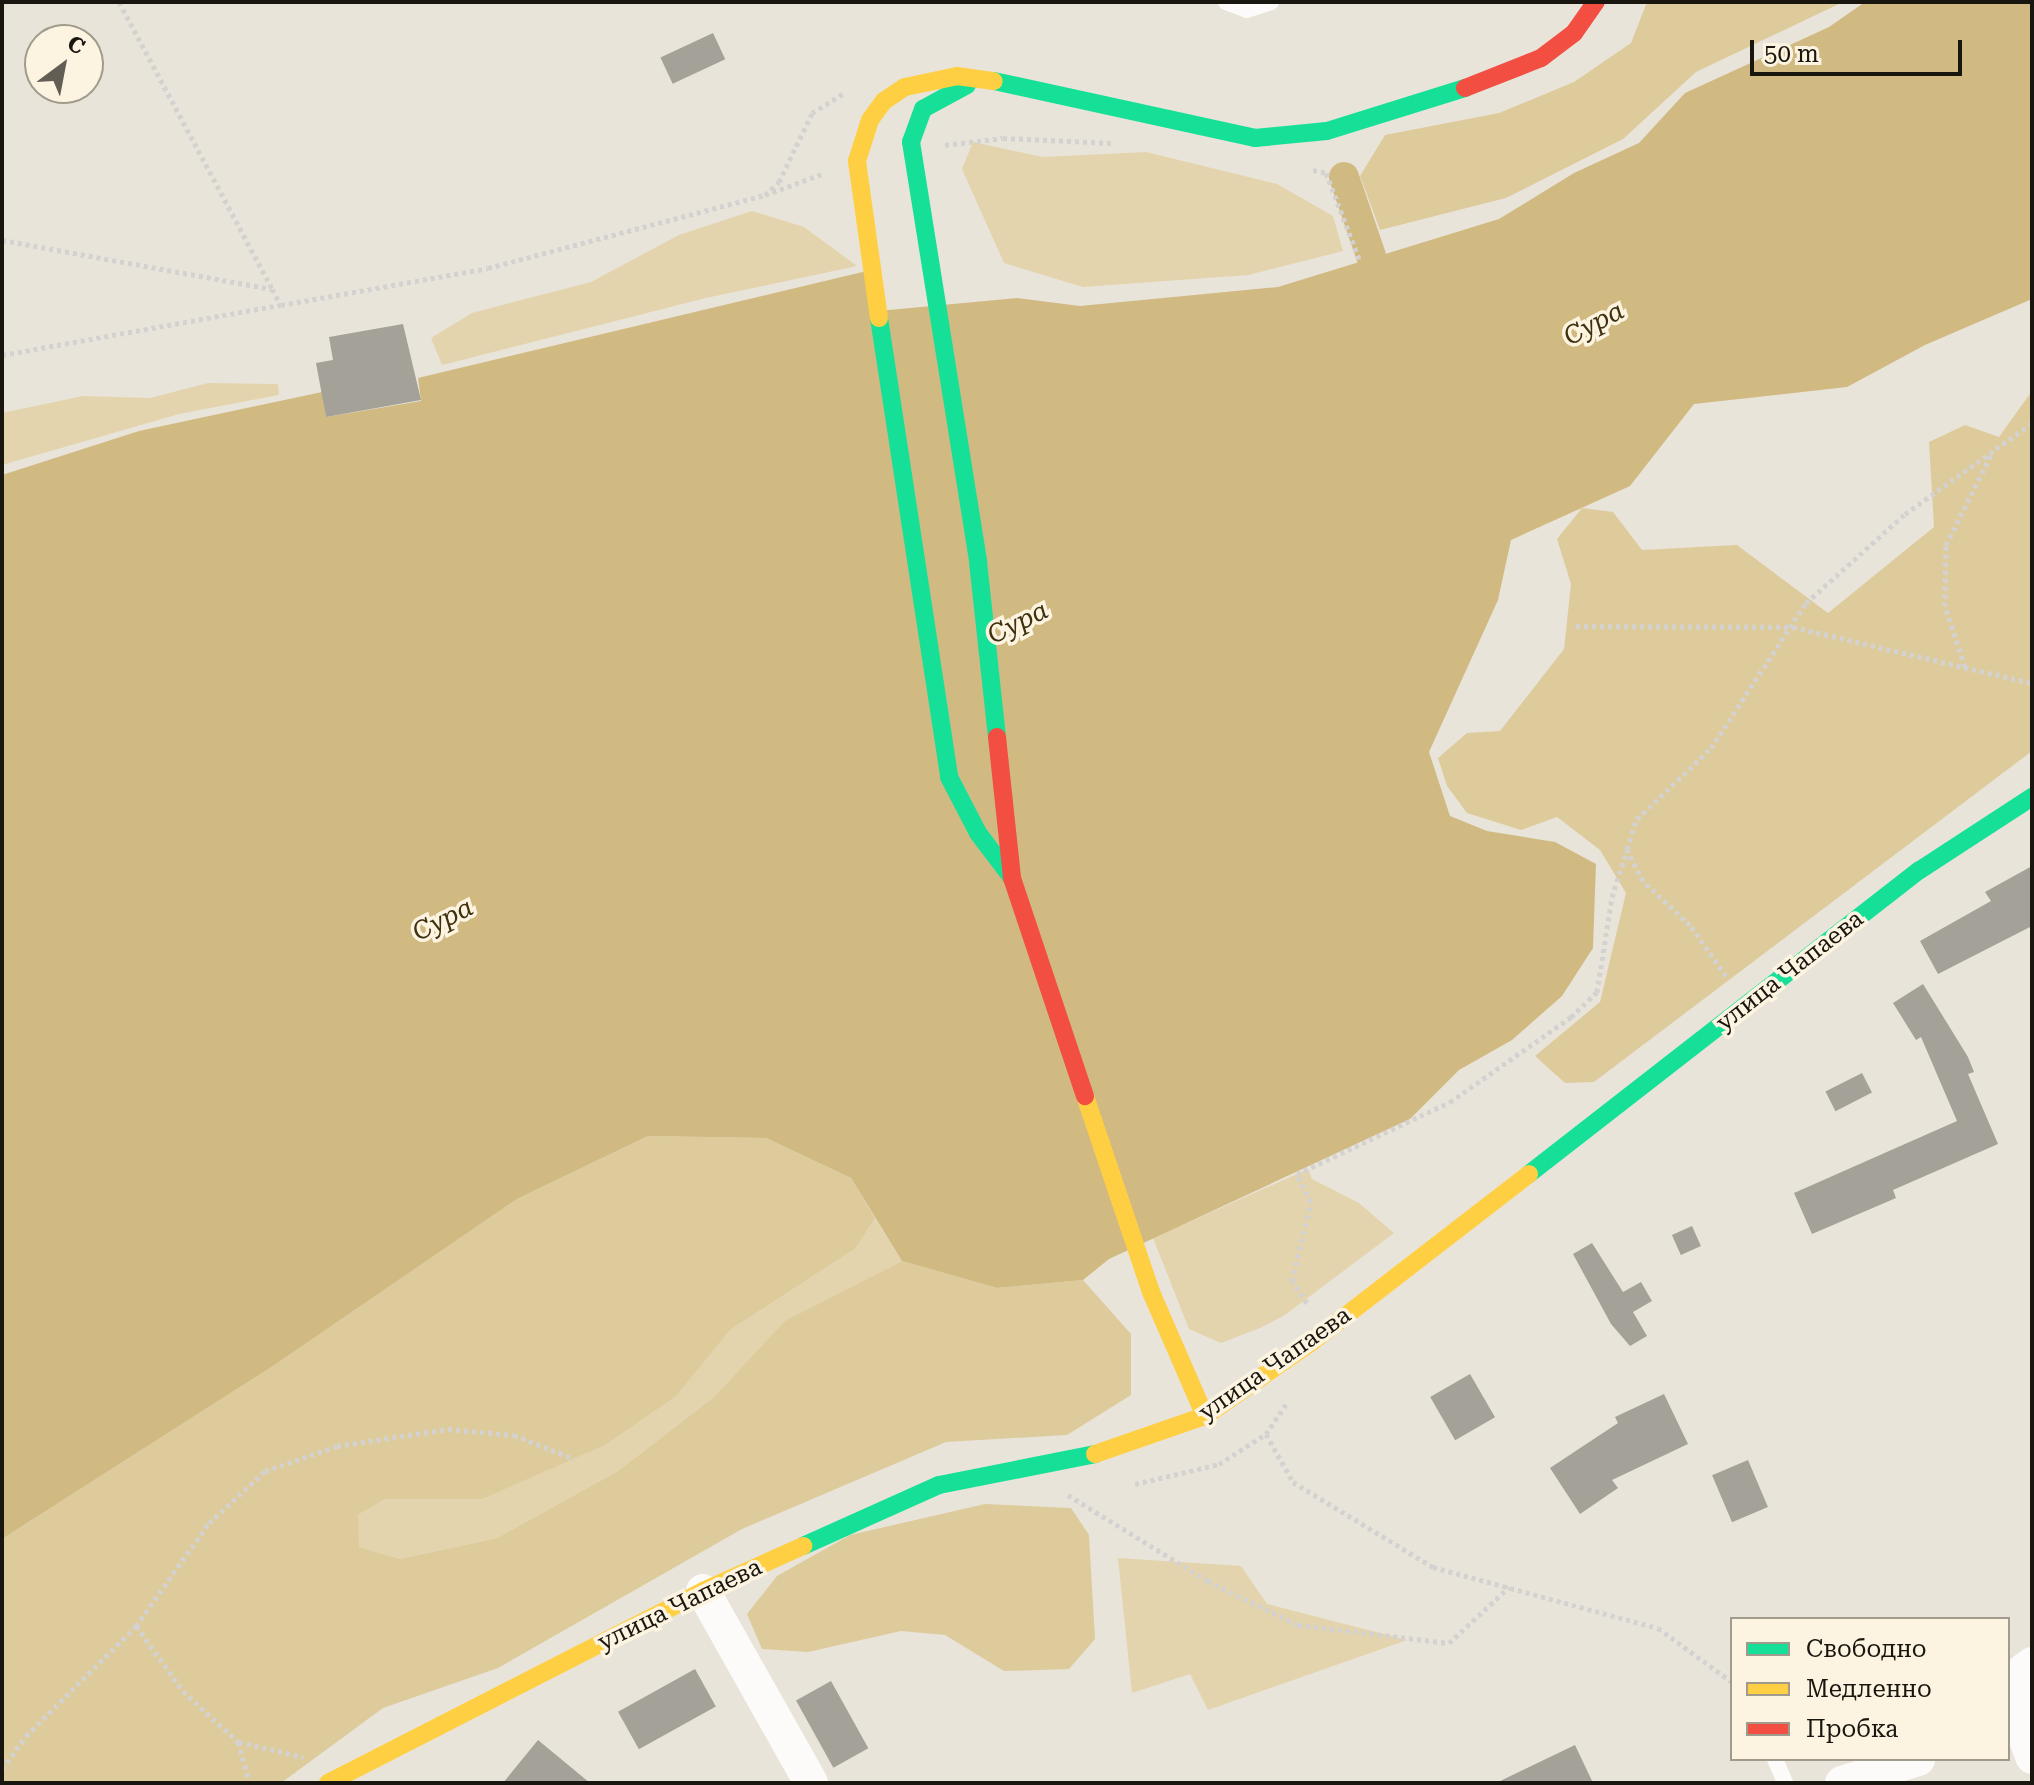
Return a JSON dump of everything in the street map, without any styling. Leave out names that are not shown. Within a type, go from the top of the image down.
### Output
[{"type":"main road","points":[[1012,878],[978,833],[949,777],[857,161],[861,140],[884,101],[932,78],[982,79],[1198,129],[1255,138],[1286,137],[1414,108],[1506,74],[1574,33],[1596,2]]},
{"type":"main road","points":[[982,79],[941,95],[914,122],[911,142],[978,562],[1012,878],[1151,1292],[1205,1416]]},
{"type":"main road","name":"улица Чапаева","points":[[328,1783],[703,1591],[939,1485],[1121,1449],[1205,1416],[1313,1341],[1920,870],[2032,797]]},
{"type":"street","points":[[703,1591],[811,1783]]},
{"type":"street","points":[[2020,1738],[2014,1678],[2032,1664]]},
{"type":"street","points":[[1842,1783],[1912,1761]]},
{"type":"lane","points":[[1226,2],[1247,10],[1271,2]]},
{"type":"lane","points":[[1776,1761],[1785,1783]]},
{"type":"path","points":[[119,2],[281,305]]},
{"type":"path","points":[[765,195],[779,182],[812,113],[856,86]]},
{"type":"path","points":[[2,355],[488,268],[765,195],[830,170]]},
{"type":"path","points":[[1326,173],[1359,259]]},
{"type":"path","points":[[2,240],[272,289]]},
{"type":"path","points":[[1315,1313],[1292,1281],[1311,1202],[1297,1174],[1450,1102],[1571,1017],[1597,992],[1612,897],[1637,819],[1711,748],[1806,603],[1905,514],[2032,423]]},
{"type":"path","points":[[1965,667],[1945,606],[1946,545],[1994,450]]},
{"type":"path","points":[[1576,626],[1793,627],[2032,683]]},
{"type":"path","points":[[1627,849],[1643,881],[1690,925],[1730,981]]},
{"type":"path","points":[[2,1769],[26,1736],[136,1626],[209,1523],[265,1471],[337,1446],[448,1429],[514,1435],[574,1459]]},
{"type":"path","points":[[1266,1434],[1293,1482],[1433,1567],[1658,1628],[1730,1681]]},
{"type":"path","points":[[1028,1467],[1113,1527],[1298,1625],[1449,1643],[1509,1587]]},
{"type":"path","points":[[136,1626],[183,1691],[238,1742],[355,1769]]},
{"type":"path","points":[[238,1742],[250,1783]]},
{"type":"shaded area","points":[[1647,2],[1843,2],[1696,72],[1623,139],[1506,198],[1380,230],[1360,176],[1385,135],[1499,113],[1574,82],[1631,43]]},
{"type":"shaded area","points":[[973,142],[1043,157],[1146,152],[1277,184],[1333,216],[1343,251],[1248,275],[1083,287],[1004,263],[962,169]]},
{"type":"shaded area","points":[[752,211],[804,227],[857,266],[706,298],[442,365],[431,338],[472,313],[591,282],[679,235]]},
{"type":"shaded area","points":[[208,383],[278,384],[279,395],[179,414],[2,465],[2,413],[83,396],[150,398]]},
{"type":"shaded area","points":[[2032,391],[2032,751],[1594,1082],[1565,1083],[1535,1056],[1600,1002],[1626,893],[1600,850],[1557,817],[1521,830],[1467,813],[1447,786],[1438,758],[1467,733],[1500,731],[1564,649],[1571,584],[1557,539],[1582,508],[1613,512],[1642,550],[1737,545],[1828,613],[1934,527],[1929,442],[1965,425],[1999,437]]},
{"type":"shaded area","points":[[648,1136],[766,1138],[851,1178],[875,1218],[856,1248],[730,1330],[676,1396],[605,1445],[482,1499],[385,1499],[358,1515],[359,1547],[400,1559],[497,1538],[618,1471],[714,1397],[785,1321],[902,1261],[997,1288],[1083,1280],[1131,1334],[1131,1395],[1067,1435],[946,1442],[742,1529],[498,1668],[383,1708],[281,1783],[2,1783],[2,1539],[273,1366],[517,1199]]},
{"type":"shaded area","points":[[1308,1169],[1312,1179],[1359,1203],[1394,1233],[1285,1315],[1260,1328],[1221,1343],[1189,1329],[1153,1238]]},
{"type":"shaded area","points":[[875,1218],[902,1261],[786,1321],[714,1397],[618,1471],[497,1538],[400,1559],[358,1547],[2,1539],[358,1515],[385,1499],[482,1499],[675,1396],[730,1330],[856,1248]]},
{"type":"shaded area","points":[[985,1504],[1071,1508],[1089,1535],[1095,1639],[1069,1669],[1004,1671],[945,1635],[901,1631],[808,1652],[762,1649],[747,1614],[777,1576],[850,1535]]},
{"type":"shaded area","points":[[1118,1558],[1241,1566],[1267,1604],[1407,1640],[1208,1710],[1190,1674],[1132,1693]]},
{"type":"water","name":"Сура","points":[[1865,2],[2032,2],[2032,299],[1925,345],[1847,387],[1694,404],[1630,486],[1511,540],[1498,600],[1429,752],[1450,816],[1487,831],[1555,842],[1596,864],[1593,948],[1562,996],[1512,1040],[1459,1070],[1410,1119],[1109,1259],[1083,1280],[997,1288],[902,1261],[851,1178],[766,1138],[648,1136],[517,1199],[273,1366],[2,1539],[2,475],[139,431],[322,392],[326,417],[421,401],[418,378],[871,270],[878,311],[1017,298],[1080,306],[1278,287],[1499,219],[1574,173],[1639,143],[1685,93],[1829,27]]},
{"type":"building","points":[[713,33],[725,59],[673,84],[660,58]]},
{"type":"building","points":[[403,324],[421,400],[326,417],[316,363],[333,360],[329,337]]},
{"type":"building","points":[[2032,866],[2032,926],[1938,974],[1920,941],[1991,901],[1985,892]]},
{"type":"building","points":[[1923,984],[1968,1057],[1974,1072],[1968,1074],[1998,1144],[1893,1190],[1896,1198],[1812,1234],[1794,1193],[1957,1121],[1921,1037],[1916,1040],[1893,1003]]},
{"type":"building","points":[[1862,1073],[1872,1093],[1835,1111],[1825,1092]]},
{"type":"building","points":[[1692,1226],[1701,1246],[1681,1255],[1672,1235]]},
{"type":"building","points":[[1592,1243],[1623,1292],[1641,1282],[1652,1301],[1633,1312],[1647,1336],[1630,1346],[1611,1324],[1573,1254]]},
{"type":"building","points":[[1470,1374],[1495,1417],[1455,1440],[1430,1397]]},
{"type":"building","points":[[1664,1394],[1688,1444],[1612,1480],[1618,1488],[1580,1514],[1550,1468],[1618,1423],[1615,1417]]},
{"type":"building","points":[[1748,1460],[1768,1507],[1732,1522],[1712,1475]]},
{"type":"building","points":[[695,1669],[716,1707],[639,1749],[618,1712]]},
{"type":"building","points":[[831,1681],[868,1748],[833,1768],[796,1700]]},
{"type":"building","points":[[538,1740],[590,1783],[503,1783]]},
{"type":"building","points":[[1575,1745],[1593,1783],[1496,1783]]},
{"type":"waterway","points":[[1344,177],[1371,256]]},
{"type":"traffic: fast","points":[[994,81],[1255,138],[1327,131],[1465,88]]},
{"type":"traffic: fast","points":[[967,85],[923,109],[911,142],[978,562],[997,737]]},
{"type":"traffic: fast","points":[[879,318],[949,777],[978,833],[1012,878]]},
{"type":"traffic: fast","points":[[1529,1174],[1920,870],[2032,797]]},
{"type":"traffic: fast","points":[[803,1546],[939,1485],[1095,1454]]},
{"type":"traffic: slow","points":[[879,318],[857,161],[870,120],[884,101],[905,87],[957,76],[994,81]]},
{"type":"traffic: slow","points":[[1085,1096],[1151,1292],[1205,1416]]},
{"type":"traffic: slow","points":[[1095,1454],[1205,1416],[1313,1341],[1529,1174]]},
{"type":"traffic: slow","points":[[328,1783],[703,1591],[803,1546]]},
{"type":"traffic: jam","points":[[1465,88],[1541,58],[1574,33],[1596,2]]},
{"type":"traffic: jam","points":[[997,737],[1012,878],[1085,1096]]}]
